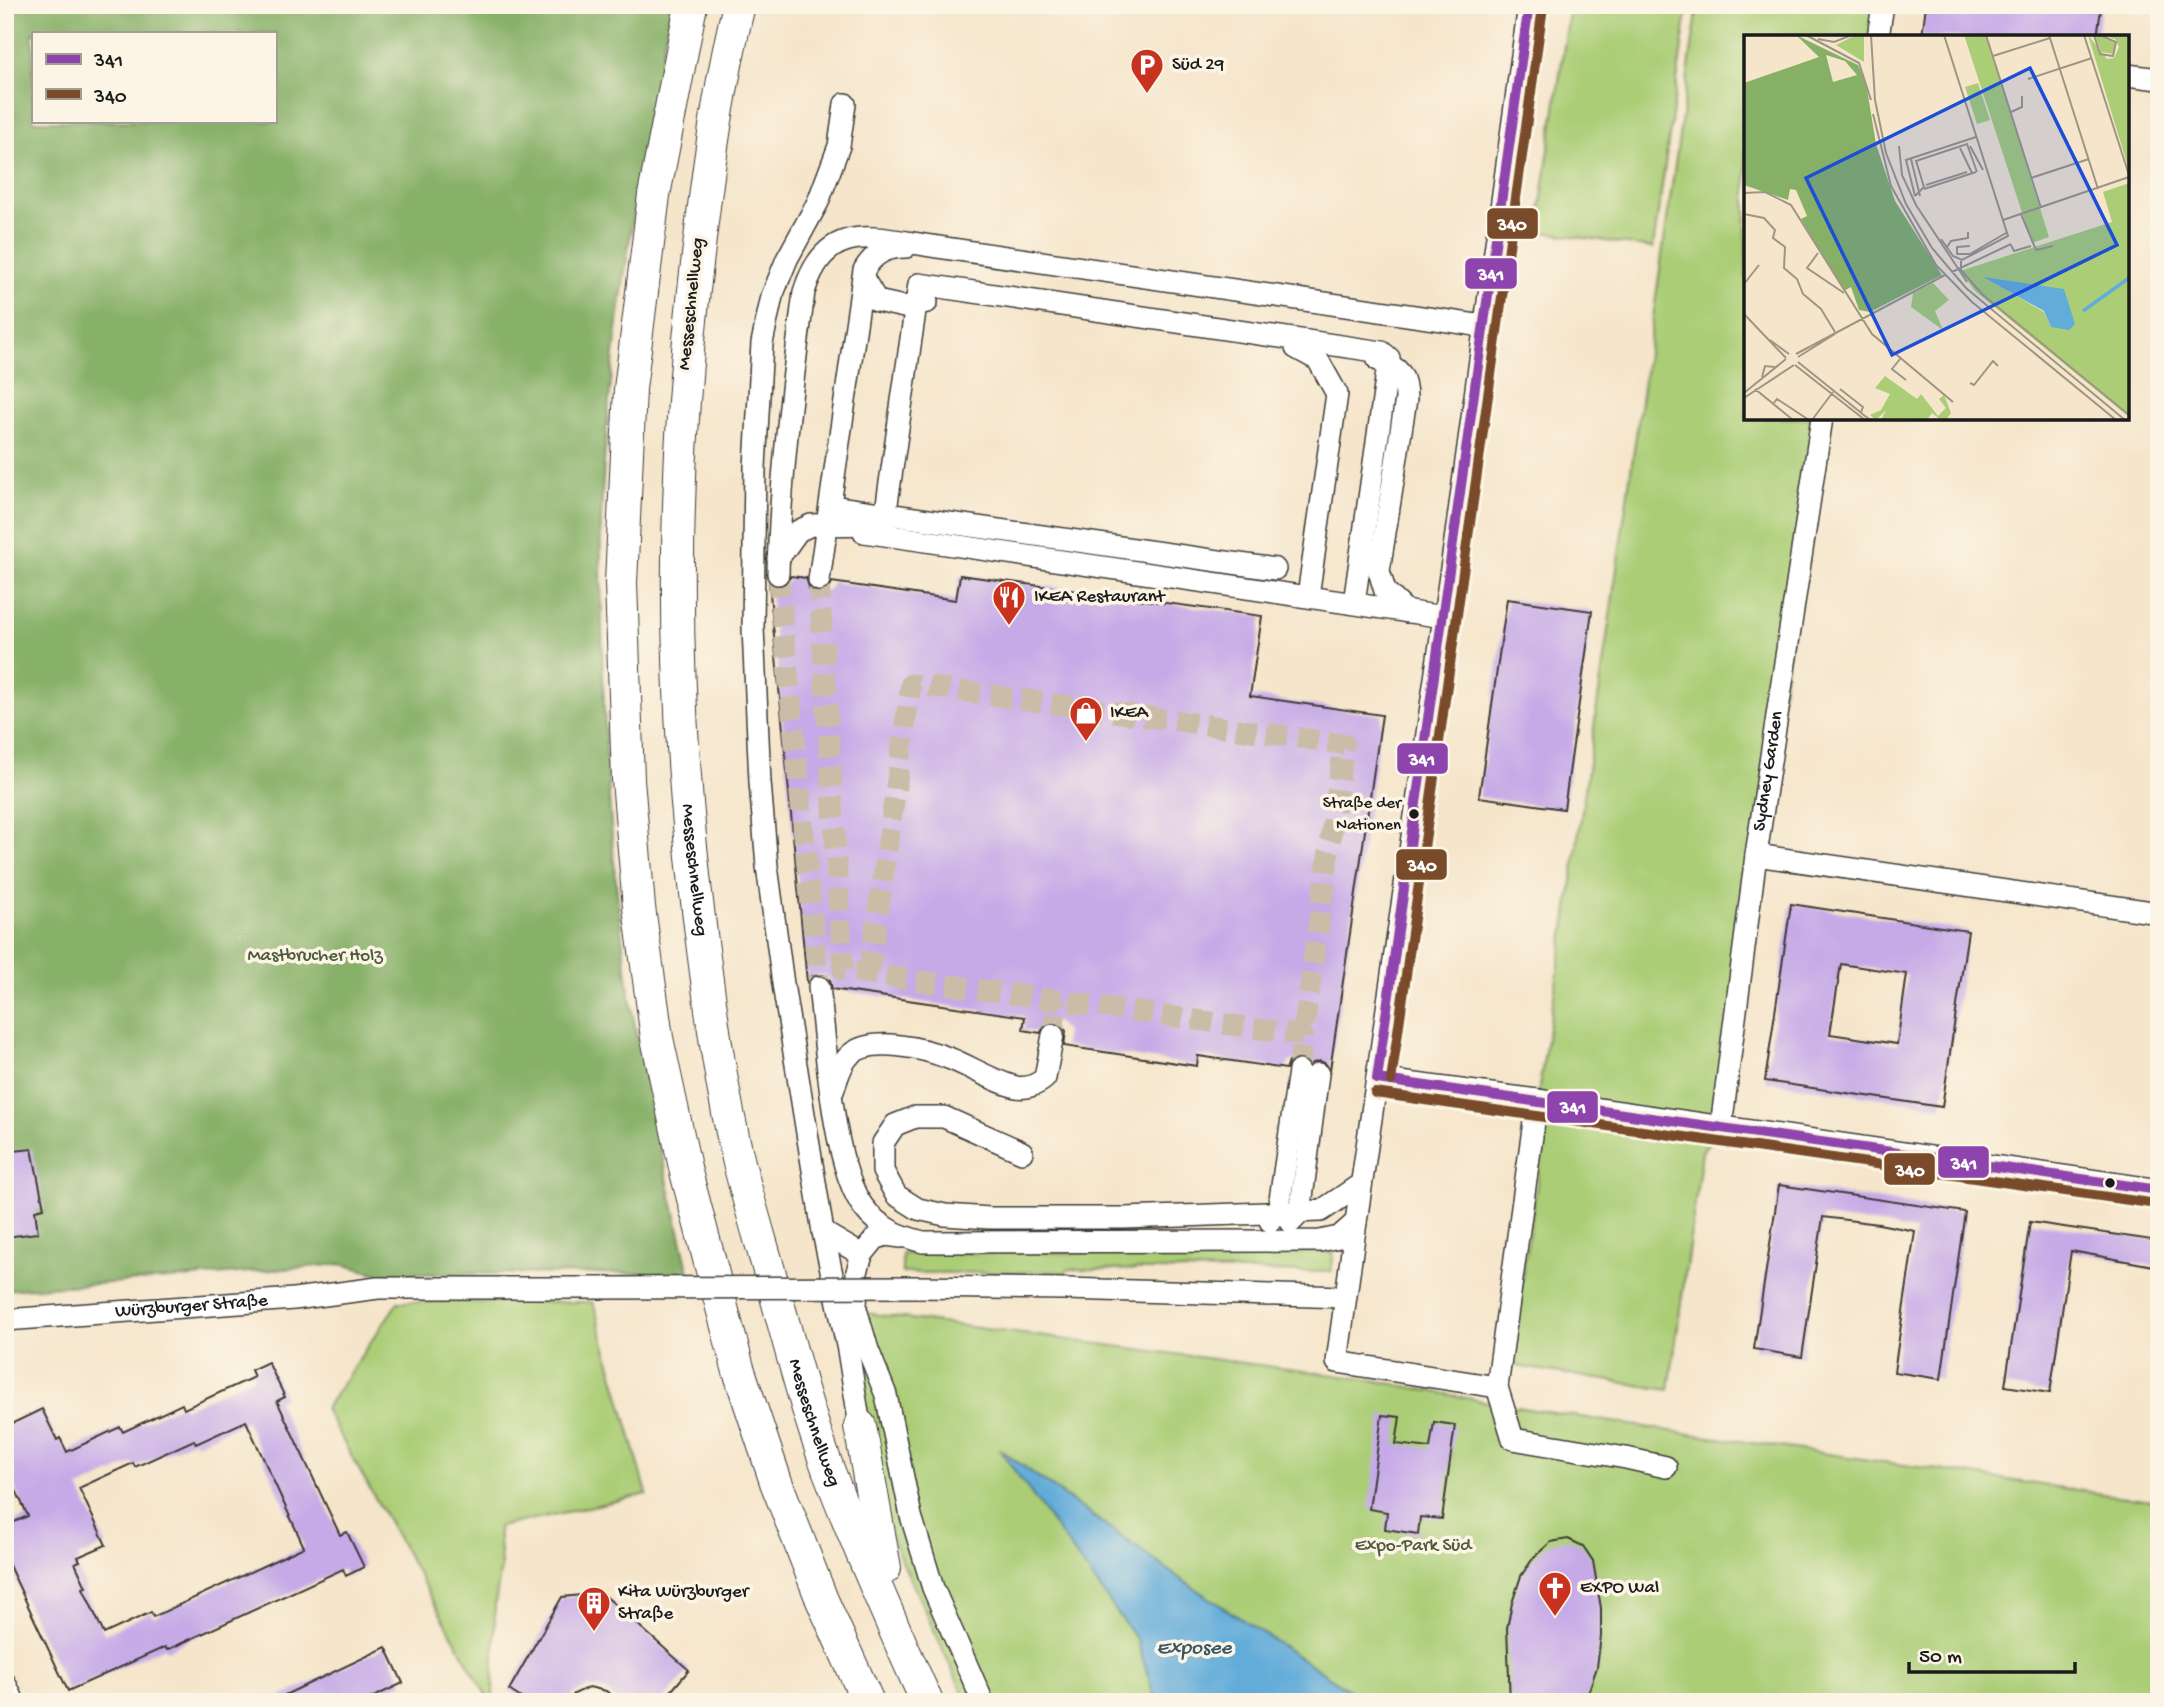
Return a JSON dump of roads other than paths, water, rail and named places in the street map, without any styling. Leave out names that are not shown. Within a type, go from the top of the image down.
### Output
[{"type":"highway","points":[[691,5],[654,195],[630,389],[621,583],[628,780],[639,907],[657,1038],[683,1158],[738,1368],[776,1482],[822,1600],[868,1702]]},
{"type":"highway","name":"Messeschnellweg","points":[[739,5],[710,162],[683,389],[676,580],[683,778],[713,1028],[740,1164],[792,1355],[827,1465],[927,1702]]},
{"type":"highway","points":[[860,1426],[877,1528],[901,1644]]},
{"type":"street","points":[[1497,1387],[1337,1362],[1529,5]]},
{"type":"street","points":[[1878,35],[1883,5]]},
{"type":"street","points":[[2129,75],[2159,79]]},
{"type":"street","points":[[845,104],[839,146],[823,191],[787,259],[772,296],[762,343],[753,550],[756,706],[767,866],[823,1232],[848,1350],[860,1426]]},
{"type":"street","points":[[1354,603],[1389,358],[1382,352],[919,284],[884,524],[811,525],[798,530],[778,567],[785,438],[804,292],[811,271],[824,252],[845,240],[865,237],[1483,326]]},
{"type":"street","points":[[819,580],[864,270],[871,258],[891,247],[938,247]]},
{"type":"street","points":[[863,278],[877,301],[904,307],[947,298],[1380,360],[1397,367],[1406,386],[1406,399],[1378,571],[1385,591],[1407,612]]},
{"type":"street","points":[[1296,348],[1318,360],[1336,394],[1308,596]]},
{"type":"street","name":"Sydney Garden","points":[[1721,1126],[1756,855],[1822,420]]},
{"type":"street","points":[[828,517],[1444,617]]},
{"type":"street","points":[[828,517],[1275,569]]},
{"type":"street","points":[[1756,855],[2159,914]]},
{"type":"street","points":[[819,987],[845,1171],[863,1208],[880,1225],[901,1237]]},
{"type":"street","points":[[832,1093],[849,1055],[858,1048],[873,1044],[892,1044],[947,1057],[1017,1087],[1037,1085],[1045,1078],[1053,1035]]},
{"type":"street","points":[[1270,1221],[1309,1072],[1300,1213]]},
{"type":"street","points":[[1377,1079],[2159,1190]]},
{"type":"street","points":[[1537,1100],[1497,1387],[1513,1439],[1666,1467]]},
{"type":"street","points":[[1022,1152],[944,1117],[915,1117],[895,1125],[883,1143],[883,1171],[896,1195],[918,1209],[945,1215],[1270,1221],[1286,1227],[1300,1213],[1321,1211],[1361,1184]]},
{"type":"street","points":[[1124,1218],[1167,1242]]},
{"type":"street","points":[[1206,1241],[1236,1229],[1270,1221]]},
{"type":"street","points":[[983,1702],[933,1588],[911,1516],[886,1395],[868,1350],[856,1309],[857,1272],[862,1255],[875,1239],[886,1235],[923,1242],[1320,1241],[1339,1237],[1356,1222]]},
{"type":"street","points":[[823,1232],[862,1255]]},
{"type":"street","name":"Würzburger Straße","points":[[5,1320],[294,1299],[378,1288],[917,1287],[1345,1297]]},
{"type":"street","points":[[5,1683],[13,1702]]},
{"type":"water","name":"Exposee","points":[[999,1449],[1182,1580],[1367,1702],[1160,1702],[1154,1695],[1137,1640]]},
{"type":"tunnel","points":[[778,574],[819,987]]},
{"type":"tunnel","points":[[819,580],[843,970],[1303,1035],[1299,1071]]},
{"type":"tunnel","points":[[869,973],[911,684],[1344,744],[1303,1035]]},
{"type":"tunnel","points":[[1053,1035],[1057,999]]},
{"type":"place","name":"Süd 29","points":[[1147,95]]},
{"type":"place","name":"IKEA Restaurant","points":[[1009,627]]},
{"type":"place","name":"IKEA","points":[[1086,743]]},
{"type":"place","name":"Straße der Nationen","points":[[1414,814]]},
{"type":"place","name":"EXPO Wal","points":[[1555,1618]]},
{"type":"place","name":"Kita Würzburger Straße","points":[[594,1633]]},
{"type":"park label","name":"Mastbrucher Holz","points":[[315,956]]},
{"type":"park label","name":"Expo-Park Süd","points":[[1413,1546]]}]
